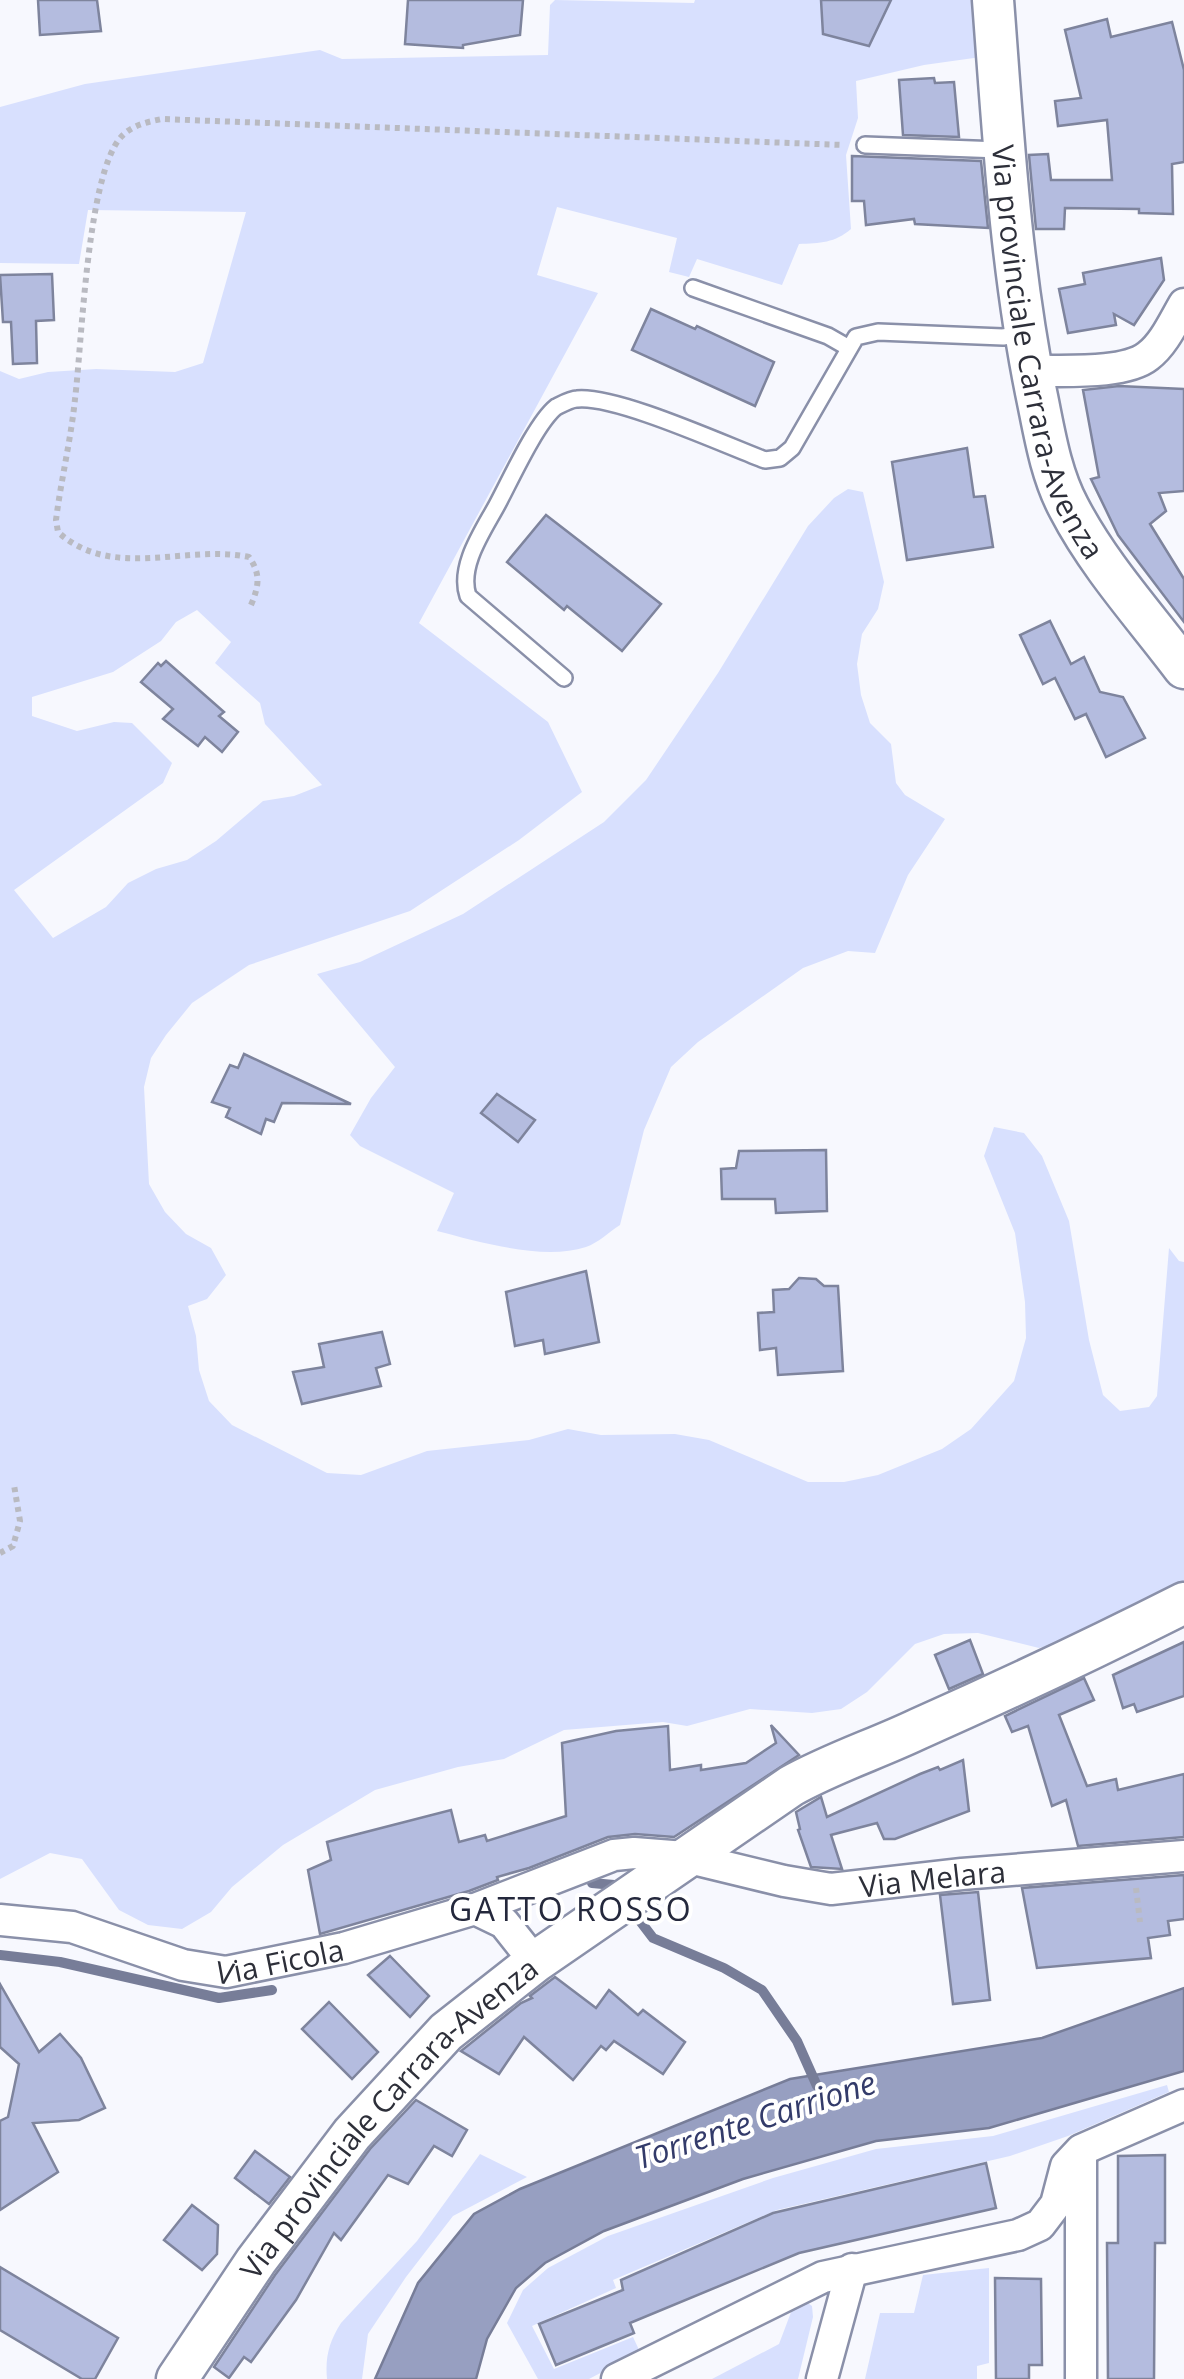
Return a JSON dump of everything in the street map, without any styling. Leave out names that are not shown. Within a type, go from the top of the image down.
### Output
[{"type":"main road","name":"Via provinciale Carrara-Avenza","points":[[993,0],[1004,150],[1029,352],[1052,466],[1068,506],[1098,555],[1184,668]]},
{"type":"main road","name":"Via provinciale Carrara-Avenza","points":[[177,2379],[256,2261],[352,2134],[446,2032],[535,1962],[791,1786],[1079,1656],[1184,1602]]},
{"type":"street","points":[[1029,352],[1119,367],[1145,360],[1156,350],[1184,304]]},
{"type":"street","points":[[475,1909],[614,1856],[634,1853],[684,1857]]},
{"type":"street","name":"Via Melara","points":[[684,1857],[831,1888],[1184,1856]]},
{"type":"street","points":[[475,1909],[504,1922],[535,1962]]},
{"type":"street","name":"Via Ficola","points":[[0,1920],[72,1927],[184,1965],[226,1972],[344,1948],[475,1909]]},
{"type":"street","points":[[617,2379],[823,2276],[1018,2235],[1040,2225],[1056,2204],[1066,2166],[1080,2150],[1184,2106]]},
{"type":"street","points":[[1080,2150],[1081,2379]]},
{"type":"street","points":[[822,2379],[852,2269]]},
{"type":"lane","points":[[864,146],[1004,150]]},
{"type":"lane","points":[[693,288],[828,336],[849,348]]},
{"type":"lane","points":[[564,678],[468,596],[464,583],[467,566],[489,520],[524,452],[554,408],[574,398],[596,400],[766,460],[780,458],[792,448],[856,337],[878,332],[1003,337],[1029,352]]},
{"type":"path","points":[[251,604],[257,590],[258,570],[249,558],[224,552],[109,558],[87,553],[58,532],[56,520],[75,402],[99,190],[120,138],[138,124],[162,118],[864,146]]},
{"type":"path","points":[[0,1553],[13,1546],[20,1521],[14,1485]]},
{"type":"path","points":[[1134,1876],[1140,1922]]},
{"type":"shaded area","points":[[555,0],[975,0],[981,57],[856,81],[858,118],[846,155],[851,229],[833,240],[799,244],[782,285],[697,259],[689,277],[669,272],[677,238],[557,207],[537,275],[598,293],[419,623],[548,722],[582,792],[519,840],[410,911],[249,965],[192,1003],[151,1058],[144,1087],[149,1184],[165,1212],[186,1234],[211,1248],[226,1275],[207,1299],[188,1306],[199,1370],[209,1401],[232,1425],[327,1473],[361,1475],[427,1451],[529,1440],[568,1429],[601,1435],[675,1434],[709,1440],[808,1482],[844,1482],[878,1475],[942,1449],[971,1429],[1014,1381],[1026,1338],[1025,1302],[1015,1233],[984,1156],[994,1127],[1024,1133],[1042,1156],[1069,1221],[1089,1340],[1103,1395],[1120,1411],[1149,1407],[1157,1396],[1169,1248],[1184,1262],[1184,1581],[1128,1614],[1070,1640],[1039,1648],[978,1633],[944,1634],[915,1644],[867,1692],[841,1709],[812,1713],[750,1709],[687,1726],[663,1722],[564,1730],[504,1759],[375,1790],[283,1845],[232,1887],[211,1912],[182,1929],[148,1925],[119,1910],[82,1859],[50,1853],[0,1879],[0,371],[19,379],[48,372],[96,369],[175,372],[203,363],[246,212],[88,210],[79,264],[0,263],[0,107],[85,84],[320,50],[342,59],[548,55],[550,5]],"holes":[[[197,610],[231,642],[215,663],[260,703],[265,724],[322,785],[294,796],[263,801],[187,860],[128,883],[106,907],[53,938],[14,890],[163,783],[172,763],[132,723],[114,722],[77,731],[32,716],[32,697],[113,672],[161,641],[176,622]]]},
{"type":"shaded area","points":[[848,489],[863,492],[884,582],[878,609],[862,634],[857,664],[861,695],[870,723],[891,744],[896,783],[905,795],[945,819],[908,875],[875,953],[848,951],[803,968],[698,1042],[671,1067],[644,1130],[620,1225],[595,1243],[569,1251],[531,1251],[437,1231],[454,1193],[360,1146],[350,1135],[395,1067],[317,974],[360,962],[463,914],[604,822],[646,780],[718,673],[808,526]]},
{"type":"shaded area","points":[[1167,2085],[1169,2092],[1068,2136],[1010,2156],[777,2210],[613,2280],[616,2288],[532,2326],[554,2369],[633,2337],[640,2352],[589,2379],[538,2379],[507,2323],[523,2290],[548,2268],[608,2236],[773,2178],[876,2149],[993,2136]]},
{"type":"shaded area","points":[[480,2154],[527,2177],[453,2216],[368,2334],[362,2379],[327,2379],[329,2350],[341,2323],[417,2241]]},
{"type":"shaded area","points":[[989,2268],[989,2363],[977,2366],[977,2379],[865,2379],[880,2313],[914,2313],[923,2275]]},
{"type":"shaded area","points":[[805,2301],[812,2306],[813,2317],[798,2379],[712,2379],[779,2344],[793,2307]]},
{"type":"water","name":"Torrente Carrione","points":[[1184,1988],[1184,2071],[989,2128],[876,2141],[743,2179],[604,2231],[545,2263],[516,2288],[487,2339],[476,2379],[375,2379],[418,2283],[474,2214],[520,2189],[790,2079],[1042,2038]]},
{"type":"building","points":[[38,0],[97,0],[101,31],[40,35]]},
{"type":"building","points":[[408,0],[523,0],[520,35],[463,48],[405,44]]},
{"type":"building","points":[[821,0],[891,0],[869,46],[823,34]]},
{"type":"building","points":[[1107,19],[1111,37],[1172,22],[1184,70],[1184,162],[1172,164],[1173,214],[1139,213],[1139,209],[1065,208],[1064,229],[1036,229],[1029,155],[1048,154],[1051,180],[1112,180],[1107,120],[1058,126],[1055,101],[1081,98],[1065,30]]},
{"type":"building","points":[[934,78],[935,83],[954,82],[959,137],[903,135],[899,80]]},
{"type":"building","points":[[852,156],[981,161],[988,228],[915,224],[914,219],[866,225],[864,201],[852,201]]},
{"type":"building","points":[[1161,258],[1164,280],[1134,325],[1114,314],[1116,325],[1068,333],[1059,289],[1085,284],[1083,273]]},
{"type":"building","points":[[52,274],[54,320],[36,321],[37,363],[13,364],[11,322],[3,322],[0,275]]},
{"type":"building","points":[[651,309],[774,362],[755,406],[632,350]]},
{"type":"building","points":[[1119,386],[1184,389],[1184,491],[1159,493],[1166,511],[1150,524],[1184,579],[1184,622],[1118,535],[1091,479],[1099,477],[1083,390]]},
{"type":"building","points":[[967,448],[974,497],[985,496],[993,547],[907,560],[892,462]]},
{"type":"building","points":[[546,515],[661,604],[622,651],[567,606],[564,610],[507,562]]},
{"type":"building","points":[[1050,621],[1071,664],[1084,657],[1100,692],[1123,697],[1145,738],[1106,757],[1086,714],[1075,719],[1055,678],[1043,684],[1020,635]]},
{"type":"building","points":[[166,661],[224,712],[219,716],[238,732],[222,752],[205,737],[198,746],[163,719],[173,709],[141,682],[158,663],[161,666]]},
{"type":"building","points":[[244,1054],[351,1104],[282,1103],[274,1122],[266,1119],[261,1134],[226,1117],[230,1108],[212,1102],[230,1065],[238,1068]]},
{"type":"building","points":[[497,1094],[535,1120],[518,1142],[481,1113]]},
{"type":"building","points":[[826,1150],[827,1211],[776,1213],[775,1199],[722,1199],[721,1169],[736,1168],[739,1151]]},
{"type":"building","points":[[586,1271],[599,1342],[545,1354],[543,1340],[515,1346],[506,1292]]},
{"type":"building","points":[[799,1278],[838,1286],[843,1371],[778,1375],[776,1348],[760,1350],[758,1313],[774,1312],[773,1290],[789,1289]]},
{"type":"building","points":[[382,1332],[390,1364],[376,1368],[381,1386],[302,1404],[293,1372],[324,1367],[319,1344]]},
{"type":"building","points":[[970,1640],[983,1674],[949,1689],[935,1655]]},
{"type":"building","points":[[1184,1642],[1184,1696],[1137,1712],[1134,1704],[1123,1708],[1113,1675]]},
{"type":"building","points":[[1084,1678],[1094,1700],[1059,1715],[1087,1786],[1116,1779],[1118,1790],[1184,1774],[1184,1837],[1078,1846],[1066,1800],[1052,1806],[1028,1726],[1012,1732],[1005,1716]]},
{"type":"building","points":[[771,1725],[799,1755],[674,1837],[608,1837],[469,1891],[320,1934],[308,1870],[331,1860],[327,1842],[451,1810],[459,1842],[485,1835],[487,1841],[566,1816],[562,1743],[616,1731],[668,1726],[670,1770],[701,1765],[701,1770],[746,1763],[776,1743]]},
{"type":"building","points":[[963,1760],[969,1811],[895,1839],[884,1839],[877,1823],[831,1835],[842,1869],[811,1867],[796,1812],[821,1797],[827,1817],[920,1774]]},
{"type":"building","points":[[1184,1875],[1184,1919],[1168,1921],[1170,1935],[1148,1938],[1151,1958],[1037,1968],[1022,1888]]},
{"type":"building","points":[[978,1892],[990,2000],[953,2004],[940,1895]]},
{"type":"building","points":[[390,1956],[429,1996],[410,2017],[368,1975]]},
{"type":"building","points":[[555,1977],[596,2008],[609,1990],[638,2015],[643,2010],[685,2042],[663,2074],[614,2041],[606,2050],[601,2046],[573,2080],[524,2037],[499,2074],[461,2051]]},
{"type":"building","points":[[0,1984],[39,2052],[60,2034],[81,2058],[105,2108],[79,2120],[33,2123],[58,2172],[0,2210],[0,2121],[8,2117],[19,2064],[0,2047]]},
{"type":"building","points":[[329,2002],[378,2052],[352,2079],[302,2029]]},
{"type":"building","points":[[416,2100],[467,2130],[452,2156],[434,2146],[408,2184],[388,2175],[341,2240],[334,2233],[296,2300],[251,2362],[244,2357],[229,2378],[214,2367],[275,2275],[370,2149]]},
{"type":"building","points":[[255,2151],[290,2177],[269,2204],[235,2178]]},
{"type":"building","points":[[1165,2155],[1165,2243],[1155,2243],[1154,2379],[1108,2379],[1107,2243],[1118,2243],[1118,2156]]},
{"type":"building","points":[[986,2163],[996,2208],[799,2253],[630,2323],[634,2333],[556,2365],[539,2324],[623,2290],[621,2280],[773,2213]]},
{"type":"building","points":[[192,2205],[218,2225],[217,2254],[202,2270],[164,2240]]},
{"type":"building","points":[[0,2267],[118,2338],[95,2379],[82,2379],[0,2330]]},
{"type":"building","points":[[995,2278],[1041,2279],[1042,2365],[1029,2365],[1029,2379],[996,2379]]},
{"type":"waterway","points":[[592,1883],[614,1885]]},
{"type":"waterway","name":"Torrente Carrione","points":[[637,1917],[653,1938],[724,1968],[762,1990],[797,2041],[817,2086]]},
{"type":"waterway","points":[[0,1955],[60,1962],[219,1998],[272,1990]]},
{"type":"district","name":"GATTO ROSSO","points":[[571,1908]]}]
